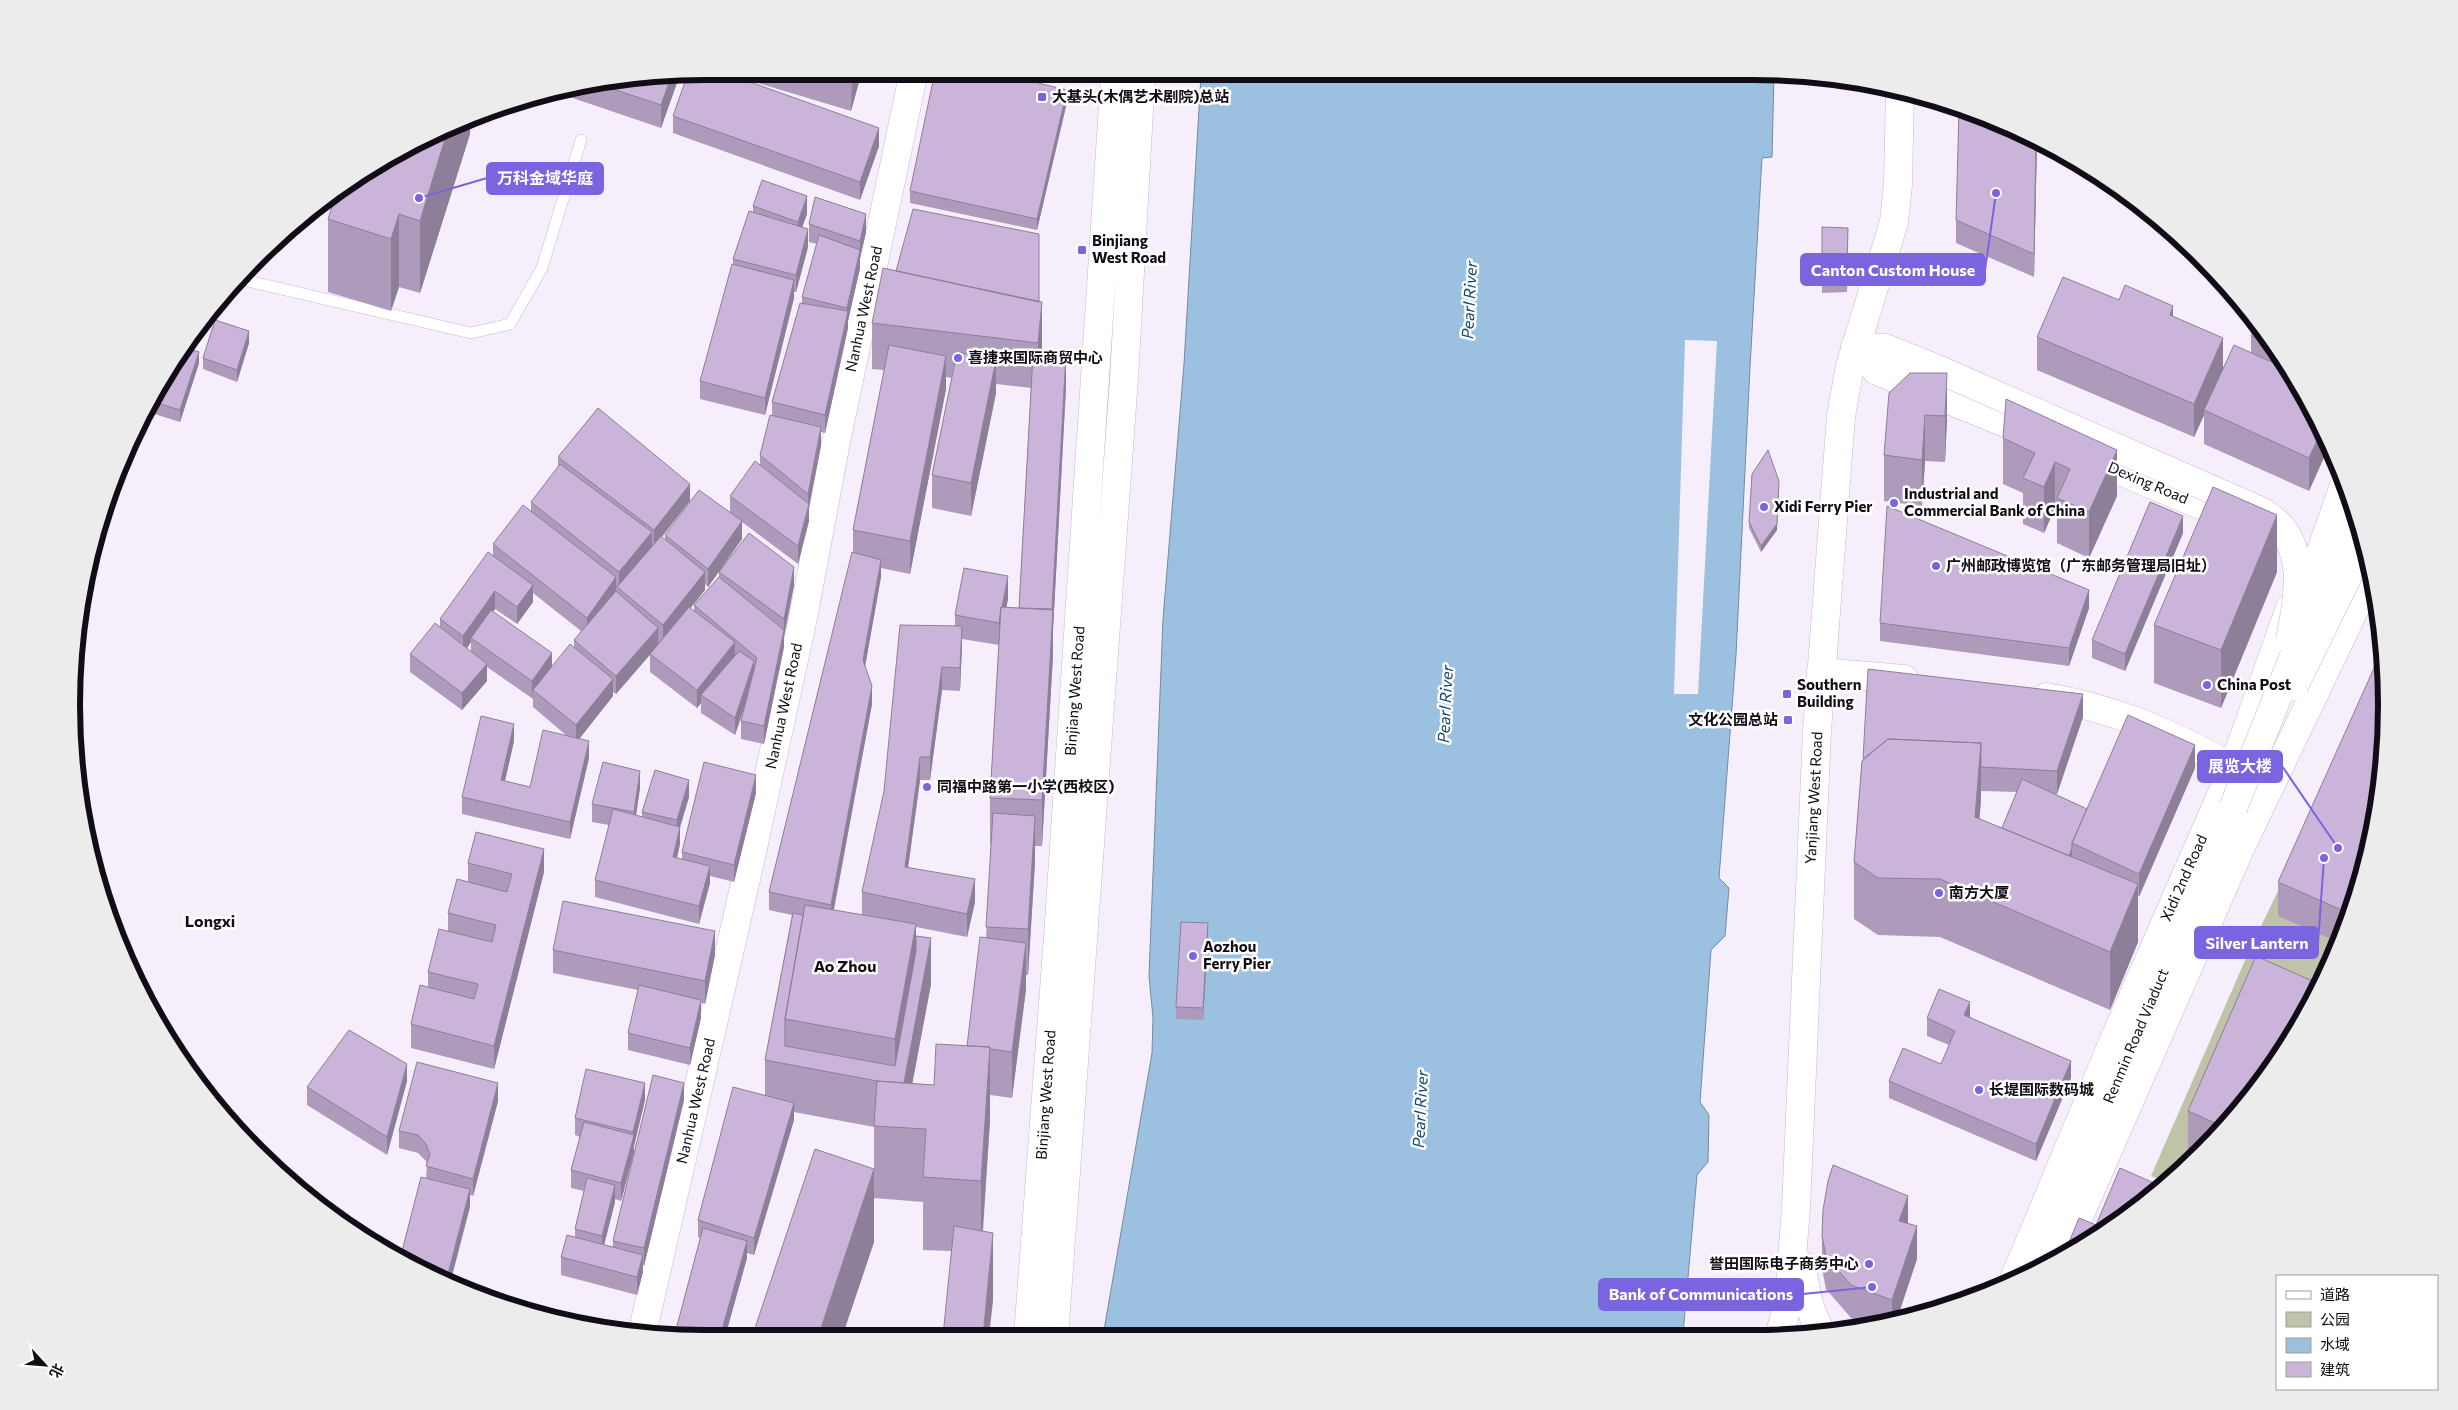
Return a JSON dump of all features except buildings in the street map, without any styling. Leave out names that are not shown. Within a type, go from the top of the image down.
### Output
[{"type":"main road","name":"Nanhua West Road","points":[[644,1327],[749,866],[801,627],[836,442],[912,80]]},
{"type":"main road","name":"Binjiang West Road","points":[[1028,1330],[1060,898],[1115,80]]},
{"type":"main road","name":"Binjiang West Road","points":[[1054,1330],[1124,379],[1141,80]]},
{"type":"main road","name":"Yanjiang West Road","points":[[1781,1329],[1789,1297],[1796,1207],[1821,672],[1841,416],[1846,384],[1855,348],[1884,264],[1894,222],[1898,185],[1900,98]]},
{"type":"main road","points":[[1855,348],[1886,348],[2263,512],[2280,527],[2297,558],[2298,594],[2290,640]]},
{"type":"main road","name":"Dexing Road","points":[[1855,348],[1877,371],[2233,518],[2309,553]]},
{"type":"main road","name":"Xidi 2nd Road","points":[[2018,1271],[2122,1022],[2232,768],[2336,482]]},
{"type":"main road","points":[[2233,808],[2323,540],[2341,494]]},
{"type":"main road","points":[[2233,808],[2349,518]]},
{"type":"main road","points":[[2309,553],[2351,523]]},
{"type":"main road","points":[[2321,676],[2356,540]]},
{"type":"main road","points":[[2233,808],[2359,553]]},
{"type":"main road","points":[[2066,1246],[2240,849],[2366,585]]},
{"type":"main road","points":[[1821,672],[1930,682]]},
{"type":"main road","points":[[2020,693],[2113,712],[2150,726],[2232,768]]},
{"type":"main road","name":"Renmin Road Viaduct","points":[[2042,1259],[2233,808]]},
{"type":"main road","points":[[1796,1207],[1805,1292],[1818,1327]]},
{"type":"lane","points":[[246,281],[471,333],[510,324],[542,268],[581,140]]},
{"type":"green space","points":[[2378,685],[2378,725],[2361,850],[2345,906],[2314,981],[2273,1052],[2223,1117],[2165,1175],[2160,1179],[2151,1176],[2250,949]]},
{"type":"water","name":"Pearl River","points":[[1201,80],[1774,81],[1772,157],[1762,158],[1736,655],[1719,878],[1729,888],[1725,936],[1711,950],[1700,1102],[1709,1115],[1708,1162],[1697,1175],[1683,1330],[1104,1330],[1152,1053],[1153,1018],[1149,976],[1163,619],[1184,364]]},
{"type":"pier","points":[[1685,340],[1717,341],[1698,694],[1674,694]]},
{"type":"place","name":"大基头(木偶艺术剧院)总站","points":[[1042,97]]},
{"type":"place","name":"Canton Custom House","points":[[1996,193]]},
{"type":"place","name":"万科金域华庭","points":[[419,198]]},
{"type":"place","name":"Binjiang West Road","points":[[1082,250]]},
{"type":"place","name":"喜捷来国际商贸中心","points":[[958,358]]},
{"type":"place","name":"Industrial and Commercial Bank of China","points":[[1894,503]]},
{"type":"place","name":"Xidi Ferry Pier","points":[[1764,507]]},
{"type":"place","name":"广州邮政博览馆（广东邮务管理局旧址）","points":[[1936,566]]},
{"type":"place","name":"China Post","points":[[2207,685]]},
{"type":"place","name":"Southern Building","points":[[1787,694]]},
{"type":"place","name":"文化公园总站","points":[[1788,720]]},
{"type":"place","name":"同福中路第一小学(西校区)","points":[[927,787]]},
{"type":"place","name":"展览大楼","points":[[2338,848]]},
{"type":"place","name":"Silver Lantern","points":[[2324,858]]},
{"type":"place","name":"南方大厦","points":[[1939,893]]},
{"type":"place","name":"Aozhou Ferry Pier","points":[[1193,956]]},
{"type":"place","name":"长堤国际数码城","points":[[1979,1090]]},
{"type":"place","name":"誉田国际电子商务中心","points":[[1869,1264]]},
{"type":"place","name":"Bank of Communications","points":[[1872,1287]]},
{"type":"district","name":"Longxi","points":[[210,921]]},
{"type":"district","name":"Ao Zhou","points":[[845,966]]}]
